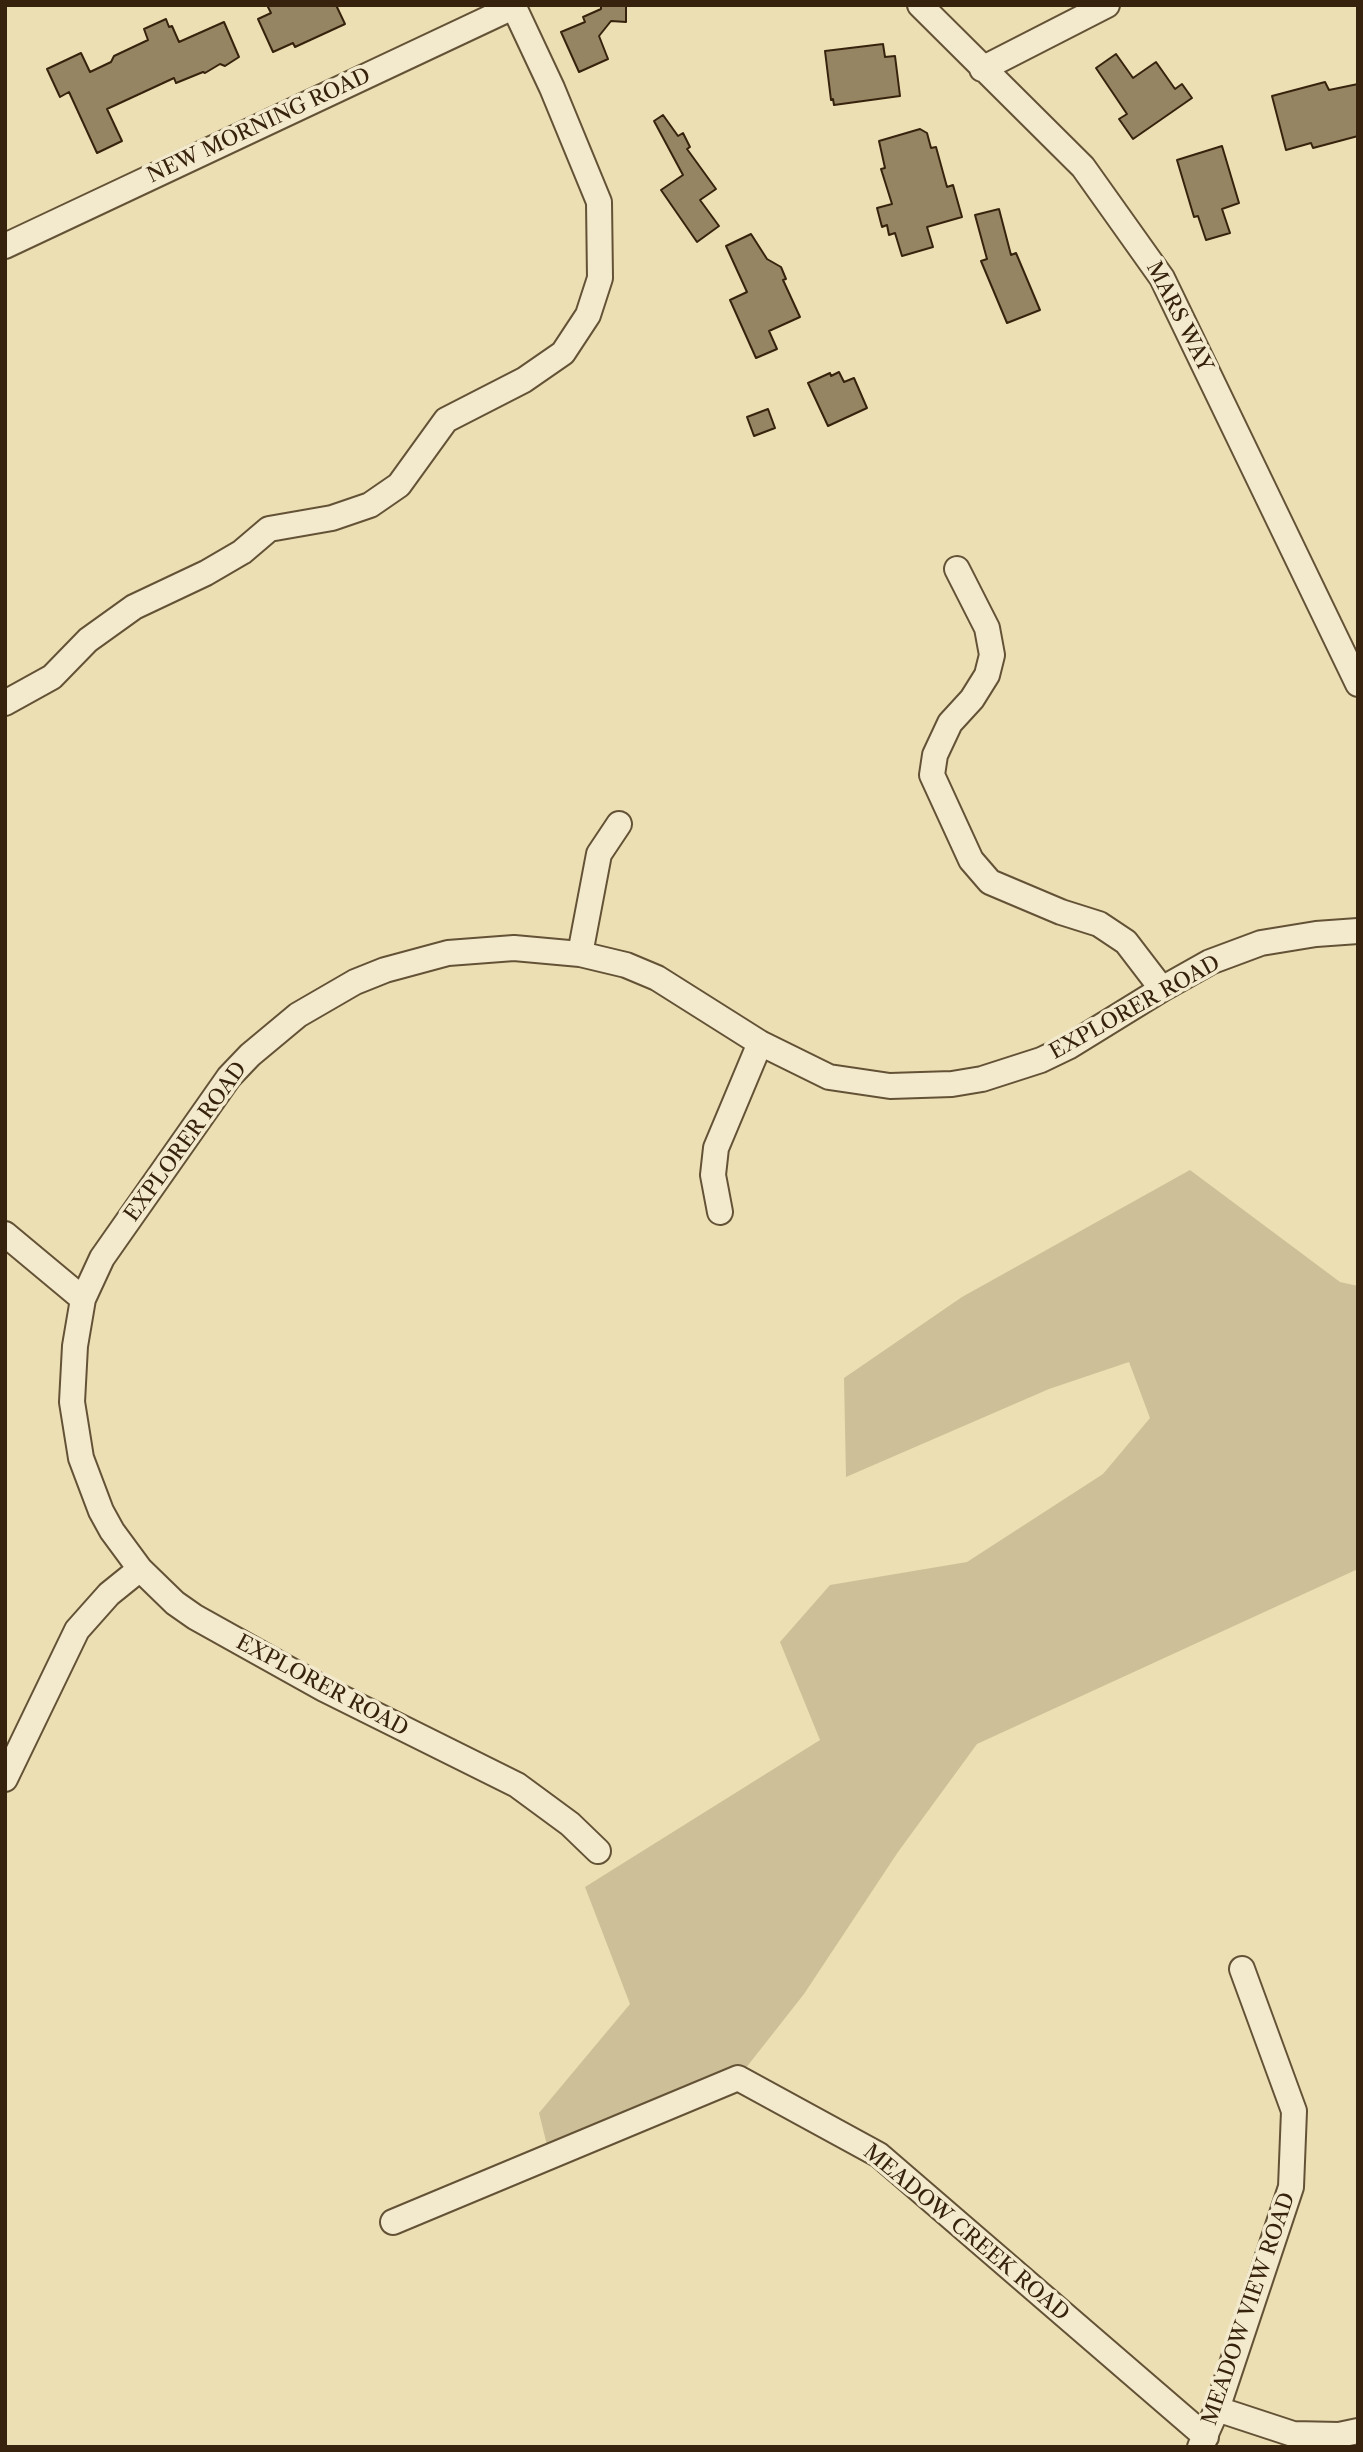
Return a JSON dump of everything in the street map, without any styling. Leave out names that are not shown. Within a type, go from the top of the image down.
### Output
[{"type":"street","name":"MARS WAY","points":[[920,5],[1083,167],[1162,278],[1358,684]]},
{"type":"street","points":[[982,69],[1107,5]]},
{"type":"street","points":[[5,703],[51,677],[88,640],[134,607],[218,566],[242,552],[269,529],[332,518],[370,505],[399,485],[446,420],[524,380],[563,353],[588,316],[600,278],[599,202],[552,88],[513,6]]},
{"type":"street","name":"NEW MORNING ROAD","points":[[5,246],[513,6]]},
{"type":"street","points":[[957,569],[987,628],[992,655],[987,675],[972,699],[950,723],[935,755],[932,775],[971,860],[990,882],[1061,912],[1100,924],[1126,942],[1162,989]]},
{"type":"street","points":[[580,954],[600,854],[619,824]]},
{"type":"street","name":"EXPLORER ROAD","points":[[598,1851],[570,1824],[517,1785],[324,1689],[175,1603],[140,1569],[101,1511],[81,1458],[72,1402],[72,1374],[83,1299],[102,1258],[210,1101],[250,1055],[298,1015],[355,982],[437,955],[514,947],[580,954],[626,965],[657,978],[760,1043],[829,1077],[890,1086],[952,1084],[982,1079],[1041,1060],[1068,1047],[1210,962],[1261,943],[1316,934],[1358,931]]},
{"type":"street","points":[[720,1212],[713,1175],[716,1149],[760,1043]]},
{"type":"street","points":[[5,1234],[83,1299]]},
{"type":"street","points":[[5,1779],[77,1630],[109,1594],[140,1569]]},
{"type":"street","name":"MEADOW VIEW ROAD","points":[[1203,2442],[1217,2409],[1291,2187],[1294,2111],[1242,1969]]},
{"type":"street","name":"MEADOW CREEK ROAD","points":[[393,2222],[738,2078],[879,2155],[1203,2442]]},
{"type":"street","points":[[1217,2409],[1293,2434],[1339,2435],[1358,2431]]},
{"type":"shaded area","points":[[1190,1170],[1340,1282],[1358,1286],[1358,1569],[977,1744],[898,1852],[804,1994],[738,2078],[550,2157],[539,2113],[630,2004],[585,1887],[820,1740],[780,1642],[830,1585],[967,1562],[1103,1474],[1150,1418],[1129,1362],[1049,1389],[846,1477],[844,1378],[962,1297]]},
{"type":"building","points":[[267,5],[336,5],[345,24],[295,47],[293,43],[273,52],[258,19],[271,13]]},
{"type":"building","points":[[601,5],[626,5],[626,22],[611,21],[599,36],[608,59],[579,72],[561,32],[585,22],[583,17],[601,9]]},
{"type":"building","points":[[166,19],[179,42],[224,22],[239,57],[225,66],[220,64],[205,73],[176,83],[174,78],[107,109],[122,141],[97,153],[69,92],[60,97],[47,69],[81,53],[90,72],[111,62],[114,56],[148,40],[144,29]]},
{"type":"building","points":[[883,44],[885,57],[895,56],[900,96],[834,105],[833,99],[831,100],[825,51]]},
{"type":"building","points":[[1116,54],[1133,78],[1156,62],[1175,89],[1182,84],[1192,98],[1133,139],[1119,119],[1127,114],[1096,68]]},
{"type":"building","points":[[1325,82],[1329,90],[1358,84],[1358,136],[1313,148],[1311,143],[1286,150],[1272,96]]},
{"type":"building","points":[[663,115],[678,136],[683,133],[690,147],[687,149],[716,189],[700,200],[719,226],[697,242],[661,190],[683,175],[654,121]]},
{"type":"building","points":[[920,129],[927,133],[931,148],[936,147],[947,187],[953,185],[962,217],[927,227],[933,247],[902,256],[895,233],[889,235],[887,225],[882,227],[877,208],[892,204],[881,169],[885,168],[879,141]]},
{"type":"building","points":[[1222,146],[1239,203],[1222,209],[1230,233],[1206,240],[1198,216],[1194,217],[1177,160]]},
{"type":"building","points":[[999,209],[1011,255],[1016,253],[1040,310],[1007,323],[981,261],[987,259],[975,215]]},
{"type":"building","points":[[751,234],[767,259],[781,267],[786,279],[783,280],[800,317],[769,331],[777,349],[756,358],[730,300],[747,292],[726,246]]},
{"type":"building","points":[[839,372],[844,382],[854,378],[867,408],[828,426],[808,383]]},
{"type":"building","points":[[768,409],[775,428],[754,436],[747,417]]}]
